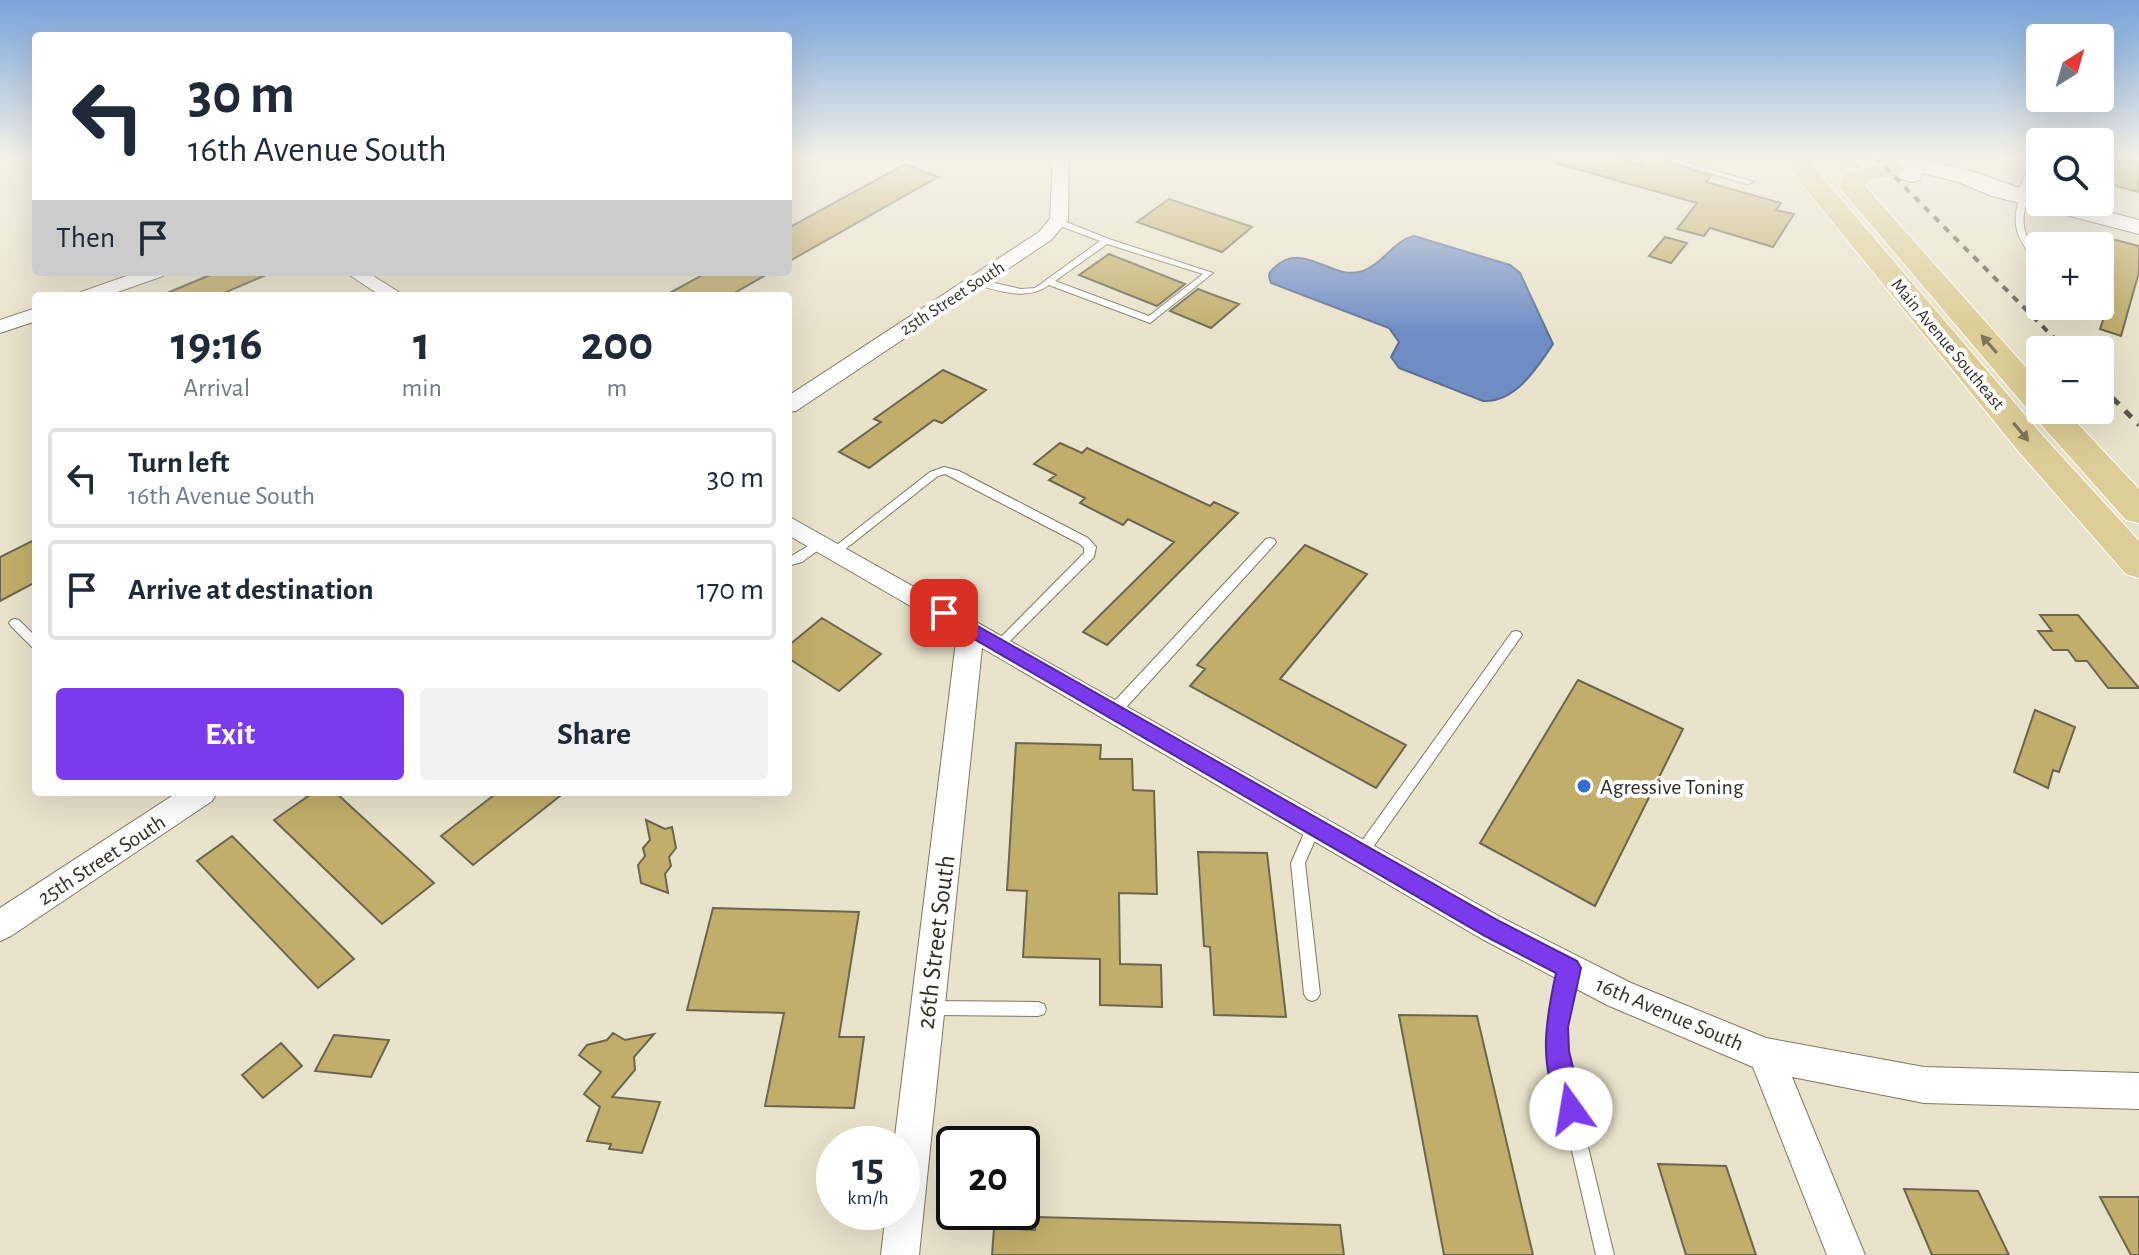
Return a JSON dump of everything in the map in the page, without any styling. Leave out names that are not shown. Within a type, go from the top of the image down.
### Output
[{"type":"main road","name":"Main Avenue Southeast","points":[[1841,216],[2031,444],[2139,565]]},
{"type":"main road","name":"Main Avenue Southeast","points":[[1877,216],[2026,387]]},
{"type":"main road","points":[[2060,424],[2139,511]]},
{"type":"street","points":[[1058,216],[1058,222]]},
{"type":"street","points":[[2095,216],[2139,227]]},
{"type":"street","name":"25th Street South","points":[[792,403],[1045,236],[1058,222]]},
{"type":"street","points":[[99,292],[145,276]]},
{"type":"street","points":[[361,276],[388,292]]},
{"type":"street","points":[[0,327],[32,315]]},
{"type":"street","name":"16th Avenue South","points":[[792,526],[1493,929],[1619,994],[1766,1055],[1924,1085],[2139,1091]]},
{"type":"street","name":"26th Street South","points":[[900,1255],[928,1008],[985,637]]},
{"type":"street","name":"25th Street South","points":[[0,926],[191,796]]},
{"type":"street","points":[[1766,1055],[1846,1255]]},
{"type":"lane","points":[[2016,216],[2020,234],[2026,243]]},
{"type":"lane","points":[[1048,282],[1150,320],[1209,273],[1106,241],[1058,222]]},
{"type":"lane","points":[[976,282],[1021,292],[1037,290],[1106,241]]},
{"type":"lane","points":[[792,561],[828,547],[934,474],[944,470],[955,473],[1090,547],[1090,554],[985,637]]},
{"type":"lane","points":[[1114,711],[1270,542]]},
{"type":"lane","points":[[15,623],[32,640]]},
{"type":"lane","points":[[1361,853],[1516,635]]},
{"type":"lane","points":[[1312,994],[1298,863],[1314,826]]},
{"type":"lane","points":[[1569,968],[1558,1010],[1557,1051],[1605,1255]]},
{"type":"lane","points":[[928,1008],[1038,1009]]},
{"type":"water","points":[[1414,236],[1510,265],[1520,273],[1553,344],[1515,390],[1495,400],[1483,401],[1399,368],[1391,357],[1399,342],[1389,328],[1271,283],[1270,280],[1270,273],[1275,267],[1297,258],[1340,271],[1363,271]]},
{"type":"building","points":[[811,216],[870,216],[792,260],[792,226]]},
{"type":"building","points":[[1146,216],[1218,216],[1252,227],[1222,252],[1137,222]]},
{"type":"building","points":[[1687,216],[1793,216],[1773,247],[1710,228],[1704,236],[1677,229]]},
{"type":"building","points":[[1665,237],[1687,243],[1671,263],[1649,256]]},
{"type":"building","points":[[2114,240],[2139,246],[2139,272],[2121,336],[2100,329],[2103,320],[2114,320]]},
{"type":"building","points":[[1109,254],[1185,284],[1157,306],[1079,275]]},
{"type":"building","points":[[208,276],[264,276],[226,292],[170,292]]},
{"type":"building","points":[[701,276],[764,276],[736,292],[671,292]]},
{"type":"building","points":[[1198,289],[1239,304],[1211,328],[1170,311]]},
{"type":"building","points":[[943,370],[986,390],[942,423],[934,420],[869,468],[839,452],[881,422],[874,419]]},
{"type":"building","points":[[1060,443],[1082,453],[1087,448],[1210,506],[1214,502],[1238,513],[1107,645],[1083,632],[1174,542],[1128,519],[1123,525],[1080,503],[1085,498],[1049,480],[1056,475],[1034,464]]},
{"type":"building","points":[[32,541],[32,584],[0,601],[0,557]]},
{"type":"building","points":[[1305,545],[1367,574],[1280,679],[1406,745],[1376,788],[1190,686],[1205,669],[1197,665]]},
{"type":"building","points":[[2040,615],[2078,615],[2139,688],[2108,688],[2087,661],[2076,661],[2068,650],[2053,650],[2038,631],[2052,631]]},
{"type":"building","points":[[822,618],[881,654],[839,691],[792,661],[792,643]]},
{"type":"building","name":"Agressive Toning","points":[[1578,680],[1683,729],[1595,906],[1480,843]]},
{"type":"building","points":[[2035,710],[2075,727],[2059,772],[2053,770],[2048,788],[2014,772]]},
{"type":"building","points":[[1016,743],[1101,745],[1100,759],[1132,759],[1133,790],[1154,791],[1157,894],[1119,893],[1120,964],[1161,965],[1162,1007],[1100,1005],[1100,959],[1023,957],[1027,891],[1007,890]]},
{"type":"building","points":[[308,796],[339,796],[434,883],[382,924],[274,820]]},
{"type":"building","points":[[493,796],[560,796],[473,865],[441,836]]},
{"type":"building","points":[[646,820],[665,829],[672,827],[676,848],[669,857],[671,866],[665,874],[668,893],[641,883],[638,865],[645,856],[643,848],[650,840]]},
{"type":"building","points":[[232,836],[354,959],[318,988],[197,861]]},
{"type":"building","points":[[1198,852],[1267,853],[1286,1017],[1214,1015],[1210,947],[1204,946]]},
{"type":"building","points":[[713,908],[859,912],[839,1037],[864,1037],[854,1108],[765,1106],[784,1013],[687,1010]]},
{"type":"building","points":[[1399,1015],[1477,1016],[1533,1255],[1444,1255]]},
{"type":"building","points":[[613,1033],[625,1040],[654,1034],[634,1057],[635,1070],[612,1097],[660,1102],[642,1153],[609,1149],[611,1144],[587,1141],[600,1107],[584,1094],[601,1072],[579,1055],[587,1045],[607,1040]]},
{"type":"building","points":[[334,1035],[389,1040],[371,1077],[315,1071]]},
{"type":"building","points":[[281,1043],[302,1066],[263,1098],[242,1075]]},
{"type":"building","points":[[1658,1164],[1726,1166],[1756,1255],[1686,1255]]},
{"type":"building","points":[[1904,1189],[1978,1191],[2009,1255],[1932,1255]]},
{"type":"building","points":[[2100,1197],[2139,1197],[2139,1255],[2131,1255]]},
{"type":"building","points":[[1040,1217],[1340,1225],[1344,1255],[992,1255],[994,1230],[1040,1230]]},
{"type":"railway","points":[[1933,216],[2052,336]]},
{"type":"railway","points":[[2114,399],[2139,425]]},
{"type":"place","name":"Agressive Toning","points":[[1584,786]]},
{"type":"route","points":[[944,613],[1493,929],[1569,968],[1556,1027],[1557,1051],[1571,1109]]}]
